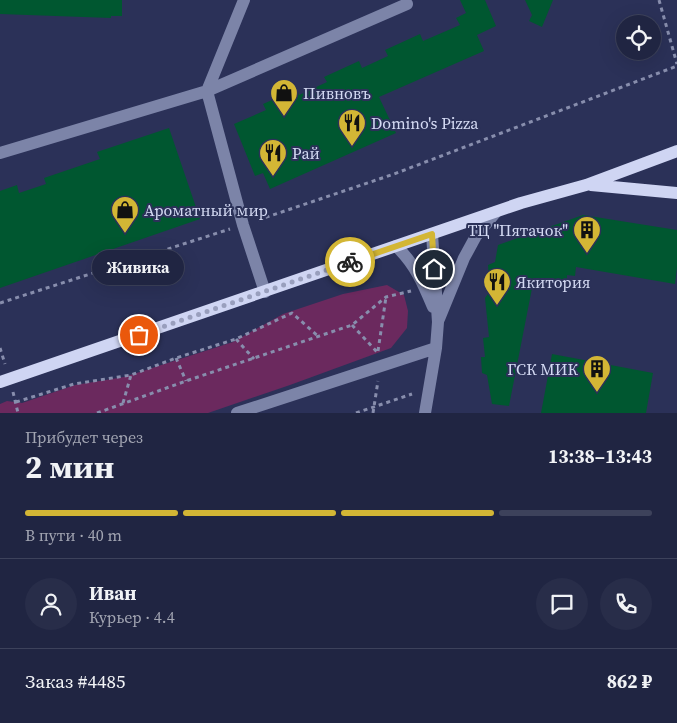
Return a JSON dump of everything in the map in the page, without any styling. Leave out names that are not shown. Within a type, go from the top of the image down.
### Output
[{"type":"main road","points":[[0,382],[496,212],[586,185],[677,151]]},
{"type":"main road","points":[[586,185],[677,194]]},
{"type":"street","points":[[244,0],[207,90],[243,225],[265,292]]},
{"type":"street","points":[[0,153],[207,90],[407,4]]},
{"type":"street","points":[[438,322],[464,258],[476,236],[496,212]]},
{"type":"street","points":[[425,413],[431,388],[438,322],[432,234]]},
{"type":"street","points":[[396,246],[406,255],[418,273],[438,322]]},
{"type":"street","points":[[237,413],[436,348]]},
{"type":"path","points":[[0,303],[394,174],[677,65],[660,0]]},
{"type":"path","points":[[97,413],[352,325],[386,297]]},
{"type":"path","points":[[16,402],[74,384],[131,375],[236,339],[292,314],[319,337]]},
{"type":"path","points":[[352,325],[378,353]]},
{"type":"path","points":[[236,339],[254,359]]},
{"type":"path","points":[[176,358],[186,381]]},
{"type":"path","points":[[123,403],[131,375]]},
{"type":"path","points":[[356,413],[431,388]]},
{"type":"shaded area","points":[[387,285],[404,295],[408,311],[407,328],[391,348],[208,413],[0,413],[0,404],[7,401],[22,403],[75,385],[124,377],[233,342],[283,314],[343,294]]},
{"type":"building","points":[[0,0],[122,0],[122,16],[111,16],[111,18],[0,14]]},
{"type":"building","points":[[460,0],[485,0],[496,26],[477,35],[484,51],[379,97],[396,133],[270,189],[263,173],[255,176],[234,124],[266,110],[263,104],[297,89],[299,95],[327,82],[324,77],[359,61],[362,68],[388,56],[385,50],[420,34],[423,41],[460,25],[456,18],[466,13]]},
{"type":"building","points":[[525,0],[553,0],[542,27],[529,21],[532,15]]},
{"type":"building","points":[[169,128],[200,219],[0,288],[0,191],[17,185],[19,193],[46,184],[44,178],[100,159],[97,152]]},
{"type":"building","name":"ТЦ \"Пятачок\"","points":[[583,215],[677,230],[675,284],[576,267],[575,276],[567,275],[567,282],[534,278],[509,406],[492,404],[487,375],[482,373],[481,357],[485,357],[483,338],[489,337],[485,298],[490,291],[488,265],[495,262],[498,245]]},
{"type":"building","name":"ГСК МИК","points":[[552,354],[653,373],[646,413],[541,413]]},
{"type":"way so far","points":[[139,335],[350,262]]},
{"type":"place","name":"Пивновъ","points":[[284,117]]},
{"type":"place","name":"Domino's Pizza","points":[[352,147]]},
{"type":"place","name":"Рай","points":[[273,177]]},
{"type":"place","name":"Ароматный мир","points":[[125,234]]},
{"type":"place","name":"ТЦ \"Пятачок\"","points":[[587,254]]},
{"type":"place","name":"Якитория","points":[[497,306]]},
{"type":"place","name":"Живика","points":[[139,335]]},
{"type":"place","name":"ГСК МИК","points":[[597,393]]},
{"type":"route","points":[[350,262],[432,234],[434,269]]}]
